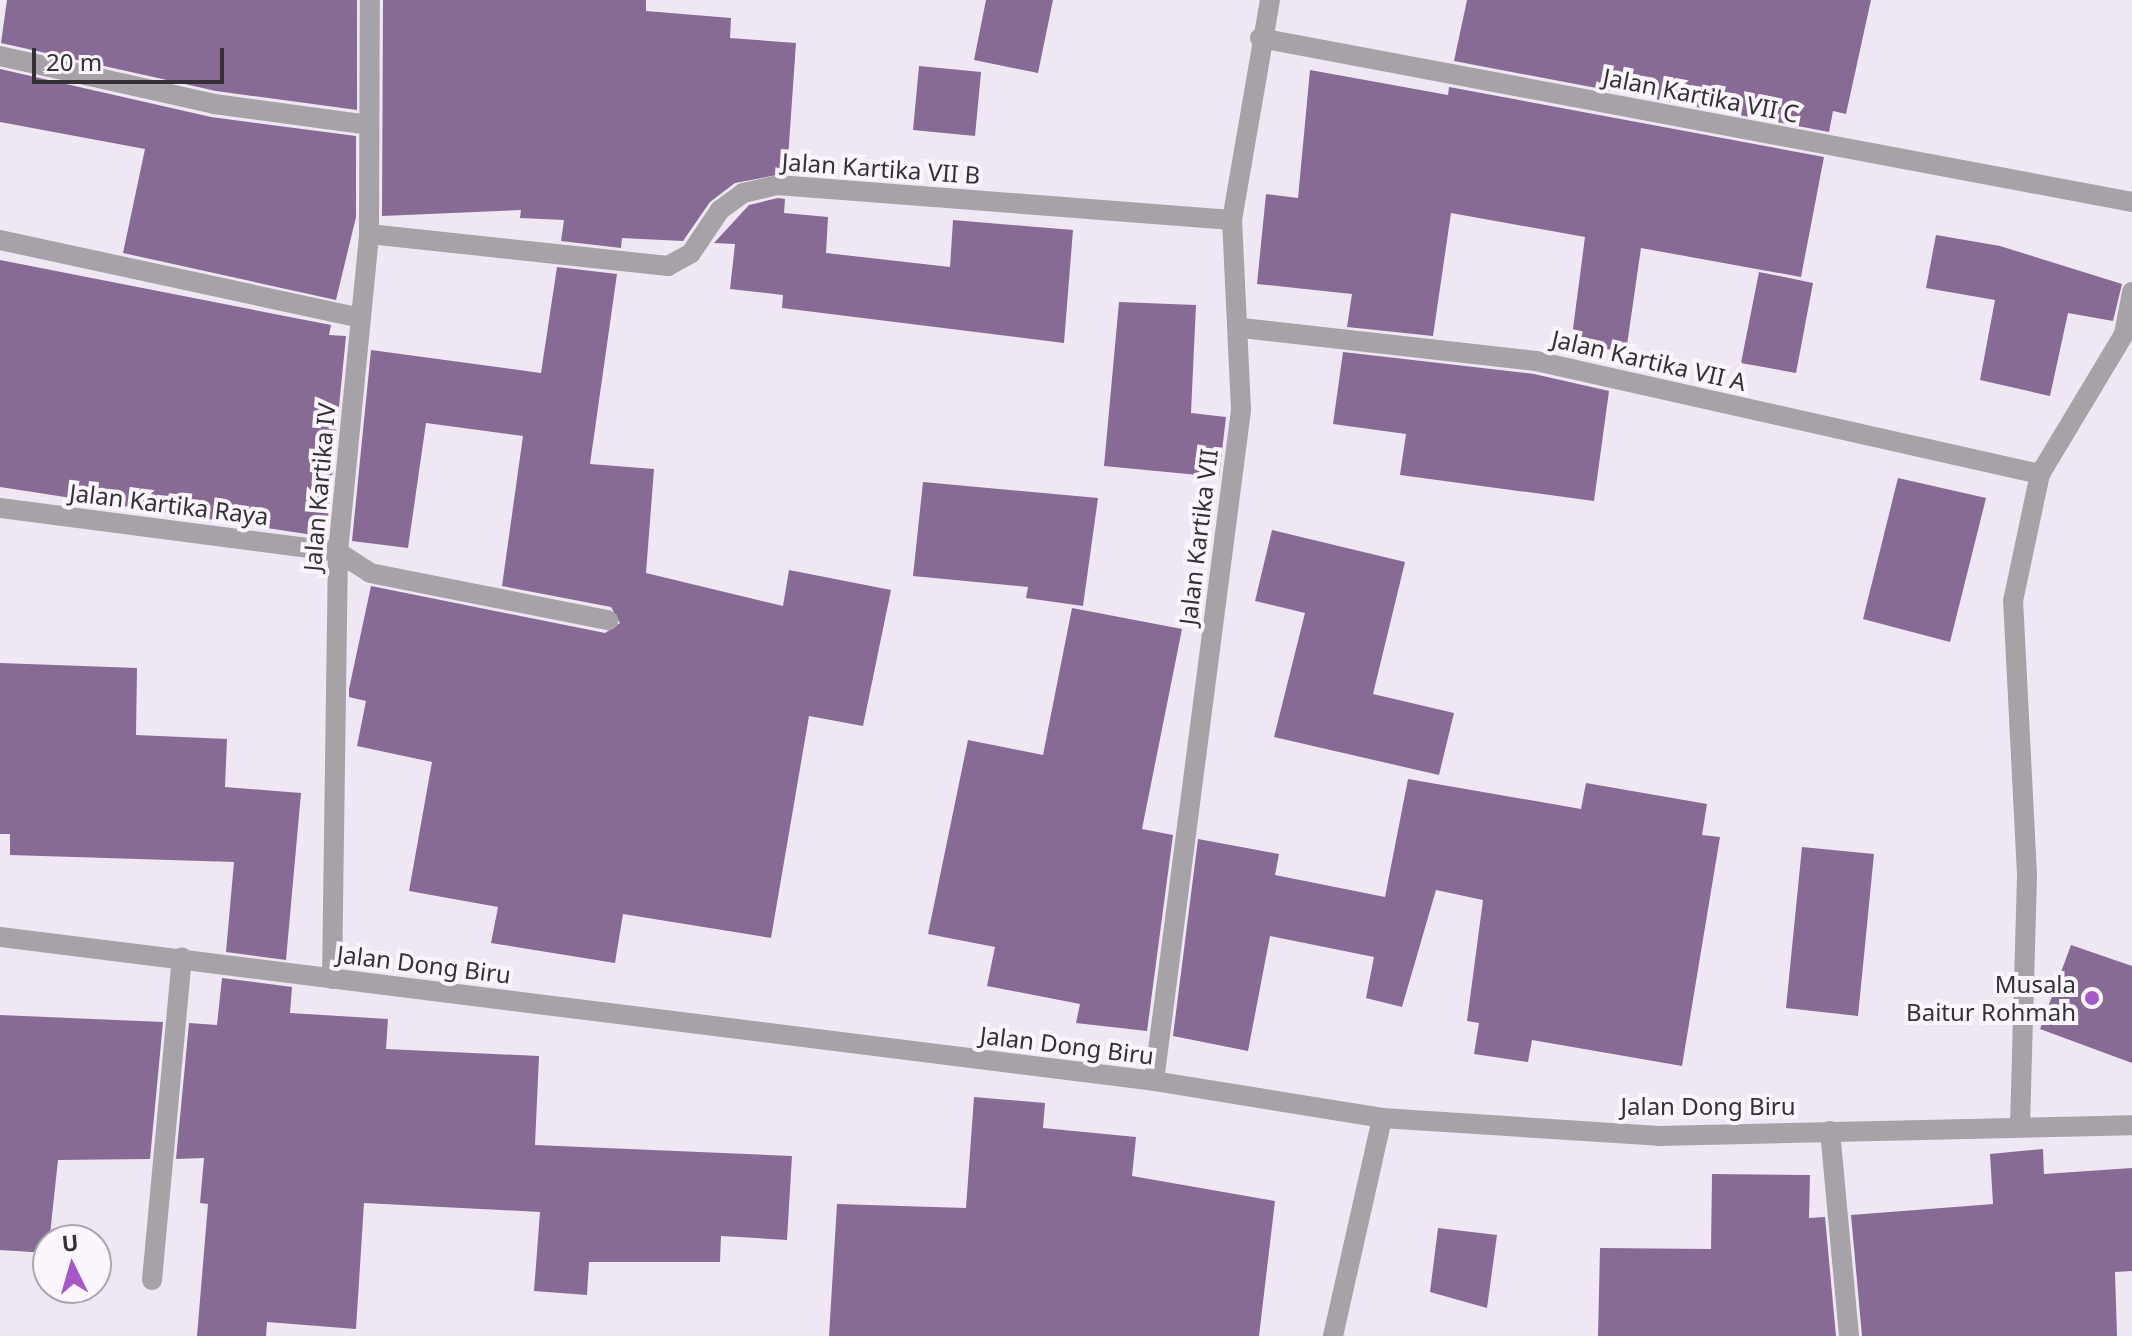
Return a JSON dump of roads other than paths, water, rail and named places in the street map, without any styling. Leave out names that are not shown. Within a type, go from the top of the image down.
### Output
[{"type":"street","name":"Jalan Kartika IV","points":[[332,979],[338,552],[369,234],[370,0]]},
{"type":"street","name":"Jalan Kartika VII","points":[[1154,1081],[1241,410],[1242,328],[1232,220],[1260,38],[1270,0]]},
{"type":"street","name":"Jalan Kartika VII C","points":[[1260,38],[2132,202]]},
{"type":"street","points":[[0,56],[214,104],[369,125]]},
{"type":"street","name":"Jalan Kartika VII B","points":[[369,234],[668,266],[691,253],[720,210],[743,193],[777,185],[1232,220]]},
{"type":"street","points":[[0,240],[360,318]]},
{"type":"street","points":[[2020,1126],[2027,875],[2013,601],[2040,474],[2124,334],[2132,292]]},
{"type":"street","name":"Jalan Kartika VII A","points":[[1242,328],[1536,361],[2040,474]]},
{"type":"street","name":"Jalan Kartika Raya","points":[[0,508],[338,552],[370,573],[608,620]]},
{"type":"street","name":"Jalan Dong Biru","points":[[0,937],[182,957],[332,979],[1154,1081],[1382,1118],[1658,1136],[2132,1125]]},
{"type":"street","points":[[152,1280],[182,957]]},
{"type":"street","points":[[1333,1336],[1382,1118]]},
{"type":"street","points":[[1830,1131],[1849,1336]]},
{"type":"place","name":"Musala Baitur Rohmah","points":[[2092,998]]}]
